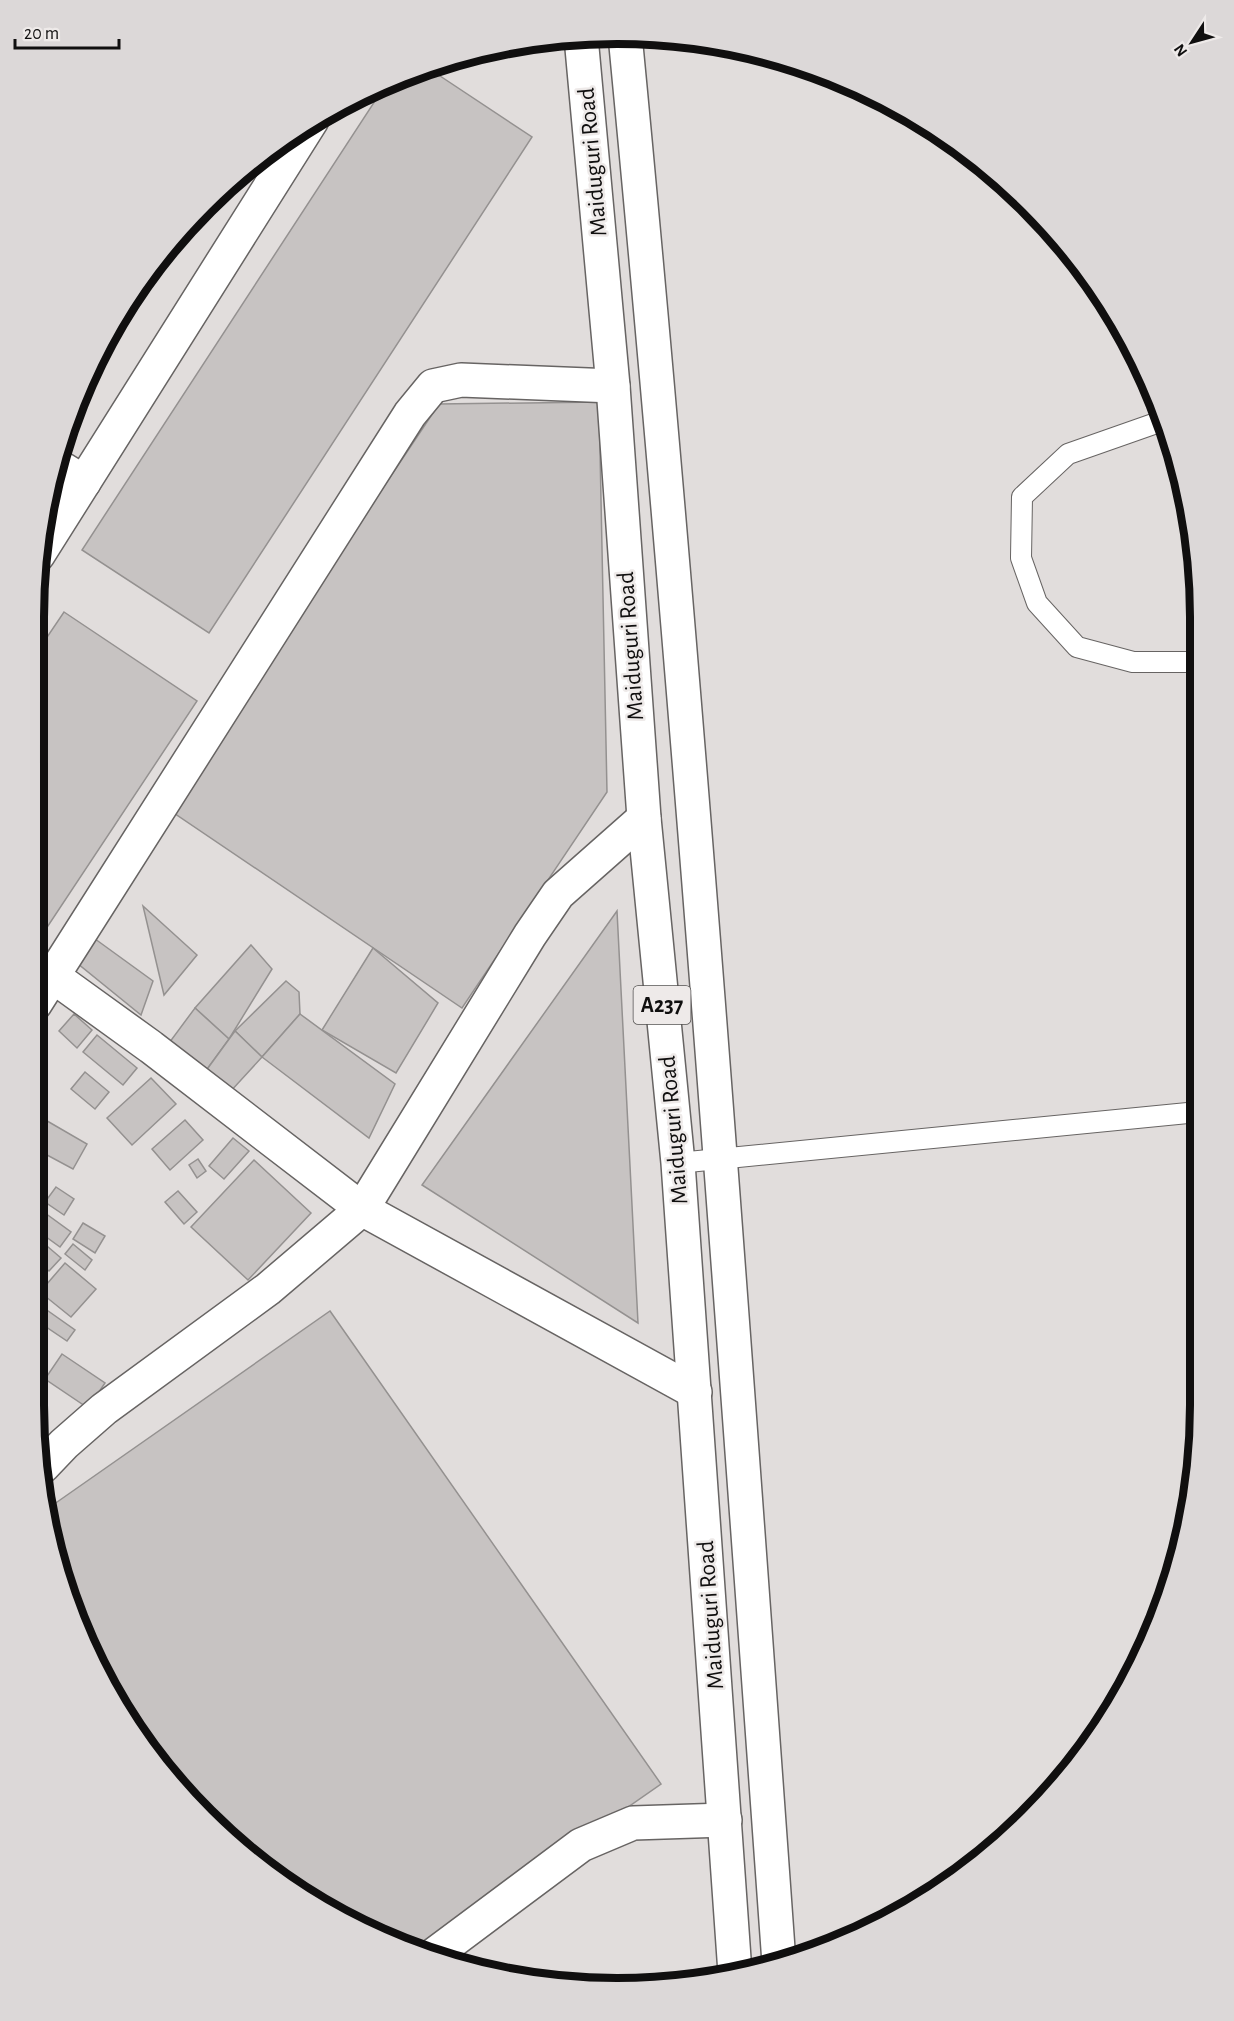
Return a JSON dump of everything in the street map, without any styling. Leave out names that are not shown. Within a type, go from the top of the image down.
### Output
[{"type":"main road","name":"Maiduguri Road","points":[[626,44],[659,398],[722,1159],[778,1954]]},
{"type":"main road","name":"Maiduguri Road","points":[[582,45],[613,386],[644,818],[678,1163],[734,1965]]},
{"type":"main road","points":[[52,520],[71,474],[299,140]]},
{"type":"main road","points":[[44,991],[410,414],[433,386],[461,380],[613,386]]},
{"type":"main road","points":[[47,1462],[104,1409],[268,1289],[362,1209],[530,935],[558,894],[644,818]]},
{"type":"main road","points":[[54,977],[151,1047],[362,1209],[695,1392]]},
{"type":"main road","points":[[441,1949],[581,1845],[633,1823],[725,1820]]},
{"type":"lane","points":[[1156,423],[1068,454],[1022,497],[1021,558],[1037,603],[1077,647],[1132,662],[1190,662]]},
{"type":"lane","points":[[678,1163],[1190,1113]]},
{"type":"building","points":[[436,73],[532,137],[209,633],[82,550],[378,96]]},
{"type":"building","points":[[599,402],[607,792],[462,1008],[168,809],[439,404]]},
{"type":"building","points":[[64,612],[197,701],[44,932],[44,642]]},
{"type":"building","points":[[143,906],[197,955],[164,995]]},
{"type":"building","points":[[617,911],[638,1323],[422,1185]]},
{"type":"building","points":[[91,936],[153,981],[141,1015],[77,963]]},
{"type":"building","points":[[251,945],[272,969],[229,1039],[195,1008]]},
{"type":"building","points":[[373,948],[438,1003],[396,1073],[322,1030]]},
{"type":"building","points":[[286,981],[299,992],[300,1014],[262,1057],[235,1031]]},
{"type":"building","points":[[195,1008],[229,1039],[205,1072],[169,1043]]},
{"type":"building","points":[[74,1014],[92,1030],[77,1048],[59,1031]]},
{"type":"building","points":[[300,1014],[395,1084],[369,1138],[262,1057]]},
{"type":"building","points":[[235,1031],[262,1057],[230,1092],[197,1083]]},
{"type":"building","points":[[97,1035],[137,1068],[123,1085],[83,1052]]},
{"type":"building","points":[[85,1072],[109,1092],[95,1109],[71,1089]]},
{"type":"building","points":[[151,1078],[176,1104],[132,1145],[107,1118]]},
{"type":"building","points":[[44,1119],[87,1144],[73,1169],[44,1153]]},
{"type":"building","points":[[185,1120],[203,1140],[170,1170],[152,1149]]},
{"type":"building","points":[[233,1138],[249,1151],[224,1179],[209,1166]]},
{"type":"building","points":[[198,1159],[206,1171],[197,1178],[189,1165]]},
{"type":"building","points":[[254,1160],[311,1213],[248,1280],[191,1227]]},
{"type":"building","points":[[56,1187],[74,1199],[64,1215],[45,1202]]},
{"type":"building","points":[[178,1191],[197,1212],[184,1224],[165,1202]]},
{"type":"building","points":[[44,1212],[71,1232],[60,1247],[44,1235]]},
{"type":"building","points":[[83,1223],[105,1236],[95,1253],[73,1239]]},
{"type":"building","points":[[44,1244],[61,1258],[49,1271],[44,1267]]},
{"type":"building","points":[[73,1244],[92,1260],[85,1270],[65,1254]]},
{"type":"building","points":[[65,1263],[96,1289],[71,1317],[44,1295],[44,1287]]},
{"type":"building","points":[[44,1308],[75,1330],[67,1341],[44,1325]]},
{"type":"building","points":[[330,1311],[661,1784],[429,1946],[363,1918],[330,1901],[268,1859],[211,1810],[162,1753],[120,1691],[87,1623],[63,1552],[53,1505]]},
{"type":"building","points":[[62,1354],[105,1383],[88,1408],[45,1379]]}]
